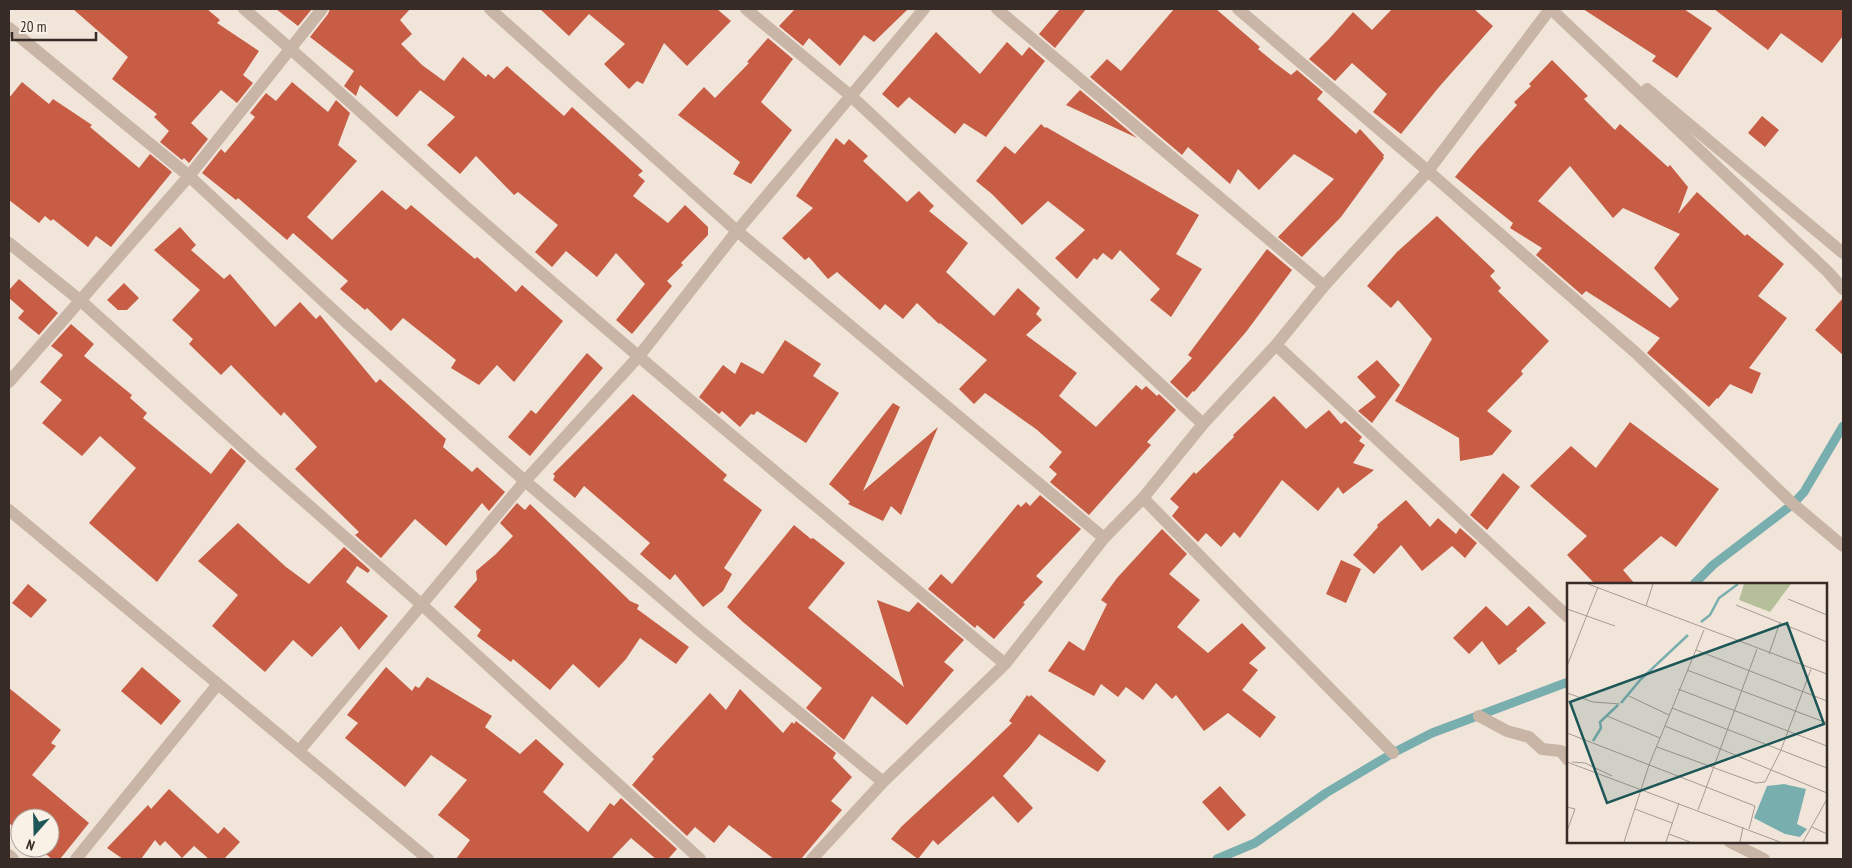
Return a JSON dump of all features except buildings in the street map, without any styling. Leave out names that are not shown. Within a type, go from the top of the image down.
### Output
[{"type":"street","points":[[244,9],[639,356],[1005,664]]},
{"type":"street","points":[[9,382],[189,176],[322,9]]},
{"type":"street","points":[[490,9],[737,231],[1104,538]]},
{"type":"street","points":[[746,9],[851,96],[1203,424]]},
{"type":"street","points":[[299,751],[525,481],[639,356],[737,231],[924,9]]},
{"type":"street","points":[[997,9],[1324,286]]},
{"type":"street","points":[[1238,9],[1428,171],[1636,354],[1793,504],[1843,546]]},
{"type":"street","points":[[812,859],[883,782],[1005,664],[1104,538],[1143,498],[1203,424],[1276,345],[1324,286],[1428,171],[1551,9]]},
{"type":"street","points":[[1551,9],[1843,253]]},
{"type":"street","points":[[1551,9],[1828,272],[1843,289]]},
{"type":"street","points":[[9,28],[189,176],[347,323],[525,481],[699,630],[883,782]]},
{"type":"street","points":[[9,243],[80,301],[246,451],[421,604],[700,859]]},
{"type":"street","points":[[1276,345],[1567,616]]},
{"type":"street","points":[[1143,498],[1393,753]]},
{"type":"street","points":[[9,510],[428,859]]},
{"type":"street","points":[[76,859],[218,684]]},
{"type":"street","points":[[1479,716],[1508,731],[1529,737],[1542,749],[1561,752],[1567,759]]},
{"type":"street","points":[[1732,843],[1764,859]]},
{"type":"street","points":[[9,855],[13,859]]},
{"type":"waterway","points":[[1695,583],[1713,565],[1793,504],[1804,492],[1843,426]]},
{"type":"waterway","points":[[1217,859],[1255,843],[1326,793],[1393,753],[1432,733],[1567,682]]}]
